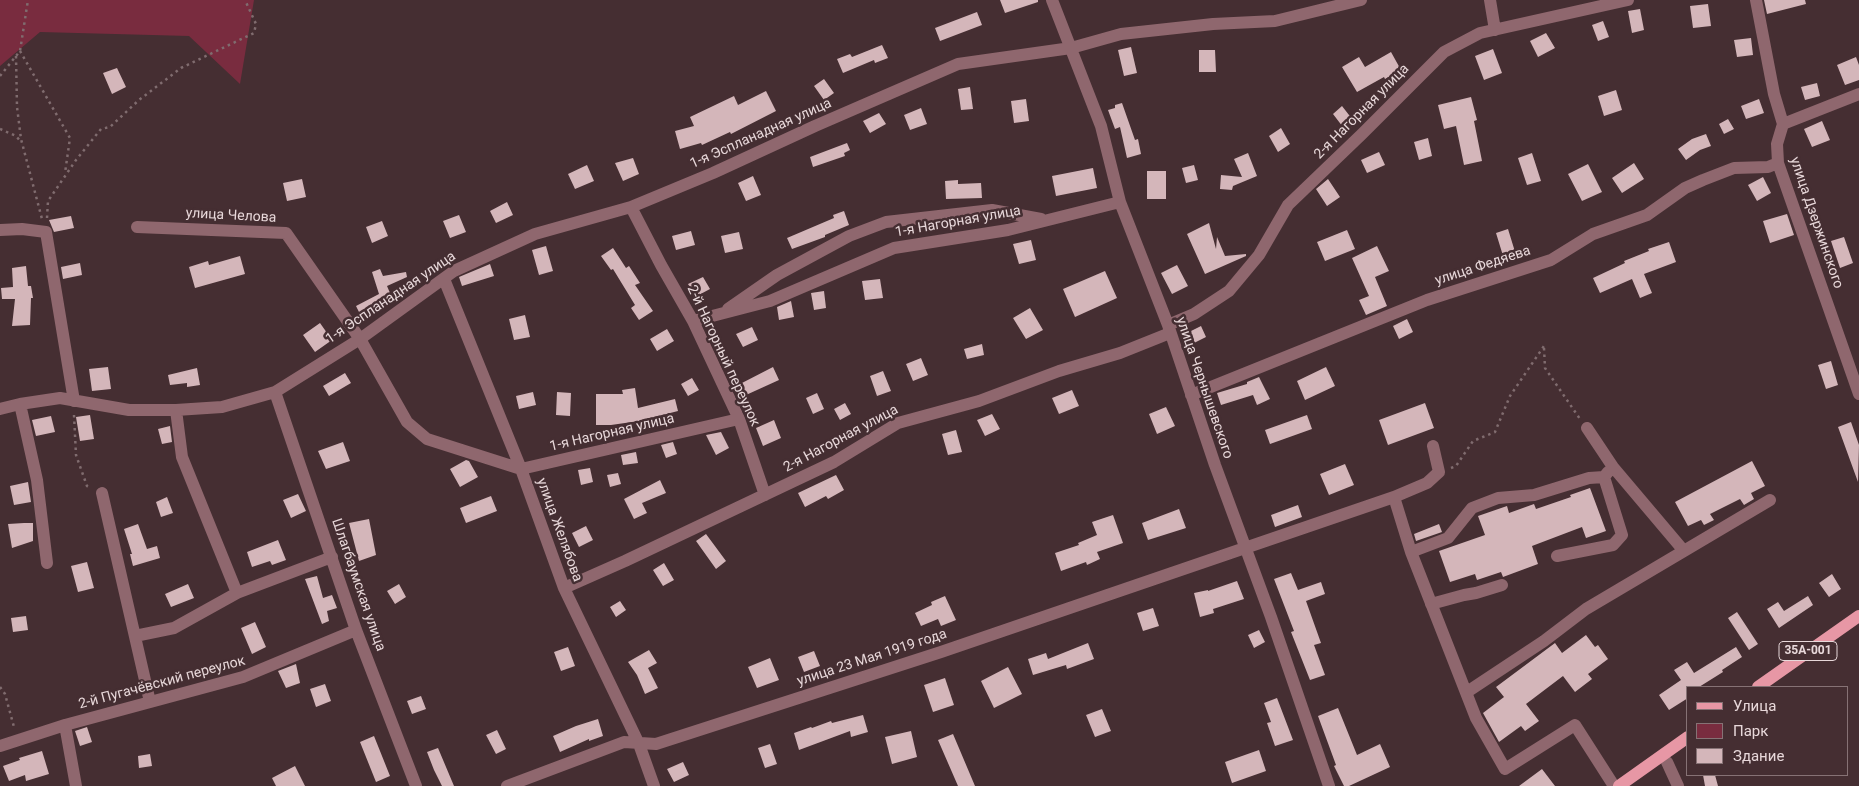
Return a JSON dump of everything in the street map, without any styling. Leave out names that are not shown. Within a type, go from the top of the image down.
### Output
[{"type":"main road","name":"35А-001","points":[[1759,686],[1859,616]]},
{"type":"main road","name":"35А-001","points":[[1773,686],[1859,626]]},
{"type":"main road","points":[[1632,786],[1686,739]]},
{"type":"main road","points":[[1619,786],[1686,749]]},
{"type":"street","name":"1-я Эспланадная улица","points":[[0,409],[60,398],[129,410],[176,410],[222,407],[275,392],[360,339],[454,271],[535,234],[631,207],[713,173],[958,64],[1071,48],[1121,34],[1213,24],[1275,21],[1361,0]]},
{"type":"street","points":[[1490,0],[1495,30]]},
{"type":"street","name":"2-я Нагорная улица","points":[[564,588],[834,462],[898,423],[979,401],[1059,371],[1120,353],[1169,329],[1229,291],[1259,255],[1288,205],[1444,52],[1480,33],[1628,0]]},
{"type":"street","points":[[1756,0],[1774,94],[1783,124],[1859,94]]},
{"type":"street","name":"улица Чернышевского","points":[[1054,2],[1101,126],[1120,202],[1169,329],[1215,465],[1246,547],[1329,786]]},
{"type":"street","name":"улица Дзержинского","points":[[1783,124],[1777,144],[1778,163],[1859,394]]},
{"type":"street","name":"улица Федяева","points":[[1191,395],[1427,300],[1550,260],[1593,234],[1647,215],[1685,188],[1703,180],[1734,168],[1768,167],[1778,163]]},
{"type":"street","name":"1-я Нагорная улица","points":[[693,321],[770,301],[894,248],[1008,230],[1120,202]]},
{"type":"street","name":"2-й Нагорный переулок","points":[[631,207],[693,321],[739,419],[765,495]]},
{"type":"street","points":[[722,314],[777,275],[849,236],[886,222],[992,210],[1046,220]]},
{"type":"street","name":"улица Челова","points":[[137,227],[286,233],[360,339]]},
{"type":"street","points":[[0,230],[22,229],[46,232],[74,401]]},
{"type":"street","name":"улица Желябова","points":[[444,279],[521,469],[564,588],[639,744],[654,786]]},
{"type":"street","points":[[360,339],[407,422],[428,439],[521,469]]},
{"type":"street","name":"Шлагбаумская улица","points":[[275,392],[356,630],[416,786]]},
{"type":"street","points":[[20,404],[37,480],[47,563]]},
{"type":"street","points":[[176,410],[182,457],[237,593]]},
{"type":"street","name":"1-я Нагорная улица","points":[[521,469],[739,419]]},
{"type":"street","points":[[1587,428],[1614,467],[1684,551]]},
{"type":"street","name":"улица 23 Мая 1919 года","points":[[507,786],[624,742],[656,744],[931,655],[1394,497],[1427,483],[1439,472],[1433,446]]},
{"type":"street","points":[[1411,552],[1448,538],[1472,508],[1498,498],[1534,495],[1589,478],[1604,477],[1614,467]]},
{"type":"street","points":[[1557,556],[1613,545],[1622,535],[1604,477]]},
{"type":"street","points":[[102,493],[150,702]]},
{"type":"street","points":[[1394,497],[1411,552],[1476,718],[1506,769],[1575,725],[1614,786]]},
{"type":"street","points":[[1467,692],[1544,641],[1586,610],[1770,500]]},
{"type":"street","points":[[135,636],[174,628],[237,593],[332,557]]},
{"type":"street","points":[[1431,604],[1502,585]]},
{"type":"street","name":"2-й Пугачёвский переулок","points":[[0,746],[17,742],[66,724],[243,677],[356,630]]},
{"type":"street","points":[[66,724],[76,786]]},
{"type":"street","points":[[1665,759],[1678,786]]},
{"type":"path","points":[[0,76],[20,51],[28,0]]},
{"type":"path","points":[[46,232],[48,201],[65,175],[101,129],[110,127],[139,100],[180,68],[254,34],[256,24],[245,0]]},
{"type":"path","points":[[20,51],[70,138],[65,175]]},
{"type":"path","points":[[16,56],[18,107],[22,143],[46,232]]},
{"type":"path","points":[[0,129],[16,136],[22,143]]},
{"type":"path","points":[[1456,466],[1472,441],[1495,432],[1510,396],[1544,346],[1545,368],[1572,408]]},
{"type":"path","points":[[74,401],[76,455],[87,486],[102,493]]},
{"type":"path","points":[[0,687],[5,694],[14,723],[17,742]]},
{"type":"green space","points":[[0,0],[254,0],[240,84],[189,36],[40,32],[0,66]]},
{"type":"building","points":[[1000,0],[1038,0],[1038,2],[1005,13]]},
{"type":"building","points":[[1764,0],[1805,0],[1806,4],[1767,14]]},
{"type":"building","points":[[1708,4],[1711,26],[1693,28],[1690,6]]},
{"type":"building","points":[[1640,9],[1644,30],[1632,33],[1628,11]]},
{"type":"building","points":[[977,12],[982,25],[940,41],[935,28]]},
{"type":"building","points":[[1603,21],[1609,37],[1598,41],[1592,25]]},
{"type":"building","points":[[1546,33],[1555,48],[1538,57],[1530,41]]},
{"type":"building","points":[[1751,38],[1753,55],[1737,57],[1734,40]]},
{"type":"building","points":[[882,45],[888,58],[875,63],[874,60],[843,73],[837,59],[850,54],[852,57]]},
{"type":"building","points":[[1131,47],[1137,73],[1124,76],[1118,50]]},
{"type":"building","points":[[1493,49],[1502,73],[1484,80],[1475,56]]},
{"type":"building","points":[[1199,50],[1215,50],[1216,72],[1199,72]]},
{"type":"building","points":[[1391,52],[1401,70],[1357,92],[1342,67],[1359,57],[1365,67]]},
{"type":"building","points":[[1856,57],[1859,65],[1859,80],[1845,85],[1837,65]]},
{"type":"building","points":[[117,68],[126,87],[112,94],[103,73]]},
{"type":"building","points":[[824,79],[834,93],[824,100],[814,86]]},
{"type":"building","points":[[1817,83],[1820,96],[1805,100],[1801,87]]},
{"type":"building","points":[[970,87],[973,109],[961,110],[958,89]]},
{"type":"building","points":[[1616,90],[1622,110],[1604,116],[1598,96]]},
{"type":"building","points":[[766,91],[776,111],[731,134],[730,132],[702,145],[701,143],[680,149],[675,131],[694,126],[690,117],[734,96],[738,105]]},
{"type":"building","points":[[1471,97],[1477,120],[1474,121],[1482,161],[1464,165],[1456,126],[1444,129],[1438,105]]},
{"type":"building","points":[[1026,99],[1029,121],[1014,123],[1011,101]]},
{"type":"building","points":[[1759,99],[1764,113],[1746,119],[1741,106]]},
{"type":"building","points":[[1122,103],[1135,140],[1138,139],[1141,154],[1127,158],[1120,127],[1115,129],[1108,110]]},
{"type":"building","points":[[1342,106],[1356,124],[1346,131],[1333,114]]},
{"type":"building","points":[[921,108],[927,124],[910,130],[904,115]]},
{"type":"building","points":[[879,113],[886,124],[870,133],[863,121]]},
{"type":"building","points":[[1728,119],[1734,129],[1724,134],[1719,124]]},
{"type":"building","points":[[1822,121],[1830,140],[1812,147],[1804,129]]},
{"type":"building","points":[[1281,128],[1290,144],[1278,152],[1269,136]]},
{"type":"building","points":[[1706,134],[1711,146],[1700,150],[1686,160],[1678,149],[1692,139]]},
{"type":"building","points":[[1428,138],[1432,156],[1419,160],[1414,142]]},
{"type":"building","points":[[847,143],[850,150],[844,153],[845,156],[813,167],[810,157]]},
{"type":"building","points":[[1379,152],[1385,165],[1367,173],[1361,160]]},
{"type":"building","points":[[1248,153],[1257,176],[1233,186],[1232,190],[1220,189],[1221,175],[1242,177],[1234,159]]},
{"type":"building","points":[[1532,153],[1541,181],[1527,185],[1518,158]]},
{"type":"building","points":[[633,158],[639,174],[623,181],[615,163]]},
{"type":"building","points":[[1634,163],[1644,179],[1622,193],[1612,178]]},
{"type":"building","points":[[1588,164],[1602,192],[1582,201],[1568,174]]},
{"type":"building","points":[[587,165],[594,181],[575,189],[568,174]]},
{"type":"building","points":[[1194,165],[1198,180],[1186,183],[1182,168]]},
{"type":"building","points":[[1093,168],[1097,188],[1056,196],[1052,176]]},
{"type":"building","points":[[1147,171],[1166,171],[1166,199],[1147,199]]},
{"type":"building","points":[[753,176],[761,195],[746,201],[738,183]]},
{"type":"building","points":[[1763,177],[1771,193],[1757,201],[1748,185]]},
{"type":"building","points":[[302,179],[306,197],[287,201],[283,183]]},
{"type":"building","points":[[1328,179],[1340,197],[1327,206],[1316,189]]},
{"type":"building","points":[[958,180],[958,184],[981,183],[982,198],[946,199],[945,181]]},
{"type":"building","points":[[507,202],[513,215],[496,223],[490,211]]},
{"type":"building","points":[[844,211],[849,225],[825,235],[825,237],[792,249],[787,238],[834,218],[833,215]]},
{"type":"building","points":[[1787,214],[1794,235],[1770,243],[1763,221]]},
{"type":"building","points":[[459,215],[466,232],[450,238],[443,221]]},
{"type":"building","points":[[71,216],[74,228],[54,232],[49,220]]},
{"type":"building","points":[[382,221],[388,236],[372,243],[366,227]]},
{"type":"building","points":[[1209,223],[1216,249],[1217,237],[1225,256],[1246,254],[1246,256],[1205,274],[1187,234]]},
{"type":"building","points":[[1508,229],[1516,255],[1504,259],[1496,233]]},
{"type":"building","points":[[1347,230],[1355,249],[1325,261],[1317,242]]},
{"type":"building","points":[[691,231],[695,245],[676,250],[672,236]]},
{"type":"building","points":[[739,232],[743,249],[725,253],[721,236]]},
{"type":"building","points":[[1844,237],[1853,263],[1840,268],[1831,241]]},
{"type":"building","points":[[1031,240],[1036,260],[1019,264],[1013,244]]},
{"type":"building","points":[[1669,242],[1676,262],[1644,274],[1652,293],[1640,298],[1632,279],[1600,293],[1593,278],[1625,263],[1624,261],[1649,251],[1648,249]]},
{"type":"building","points":[[546,246],[553,271],[539,275],[532,250]]},
{"type":"building","points":[[1377,246],[1389,271],[1375,277],[1387,306],[1366,315],[1359,300],[1369,296],[1352,258]]},
{"type":"building","points":[[613,248],[626,268],[629,266],[640,283],[635,285],[653,311],[639,320],[631,308],[635,305],[613,269],[611,270],[601,256]]},
{"type":"building","points":[[240,256],[245,274],[195,288],[189,267],[208,261],[209,265]]},
{"type":"building","points":[[80,263],[82,275],[63,279],[61,267]]},
{"type":"building","points":[[490,264],[494,276],[462,286],[459,277]]},
{"type":"building","points":[[1177,265],[1188,286],[1172,294],[1161,273]]},
{"type":"building","points":[[26,266],[28,286],[31,286],[33,298],[31,298],[30,325],[12,326],[15,299],[2,299],[1,288],[13,287],[12,268]]},
{"type":"building","points":[[380,269],[383,276],[406,272],[407,277],[387,286],[393,300],[361,316],[356,306],[379,294],[372,272]]},
{"type":"building","points":[[1105,271],[1117,298],[1075,317],[1063,289]]},
{"type":"building","points":[[703,277],[710,289],[695,297],[688,284]]},
{"type":"building","points":[[880,279],[883,298],[865,300],[862,281]]},
{"type":"building","points":[[824,291],[826,308],[814,310],[811,293]]},
{"type":"building","points":[[791,301],[794,317],[779,320],[777,307]]},
{"type":"building","points":[[1030,308],[1043,330],[1026,339],[1013,318]]},
{"type":"building","points":[[525,315],[530,337],[514,340],[509,319]]},
{"type":"building","points":[[1407,319],[1413,332],[1399,339],[1393,326]]},
{"type":"building","points":[[320,323],[332,340],[315,352],[303,335]]},
{"type":"building","points":[[1201,326],[1206,337],[1192,344],[1187,333]]},
{"type":"building","points":[[752,327],[758,340],[743,347],[736,334]]},
{"type":"building","points":[[667,329],[674,341],[657,351],[650,339]]},
{"type":"building","points":[[982,344],[984,355],[967,359],[964,349]]},
{"type":"building","points":[[921,358],[928,375],[913,381],[906,364]]},
{"type":"building","points":[[1831,361],[1838,385],[1826,389],[1818,365]]},
{"type":"building","points":[[108,367],[111,389],[92,391],[89,369]]},
{"type":"building","points":[[773,367],[779,380],[746,395],[740,384]]},
{"type":"building","points":[[1326,367],[1335,386],[1305,400],[1297,381]]},
{"type":"building","points":[[197,368],[200,385],[187,387],[187,383],[170,385],[168,375]]},
{"type":"building","points":[[883,371],[891,391],[877,396],[870,376]]},
{"type":"building","points":[[345,373],[351,383],[329,396],[323,386]]},
{"type":"building","points":[[1259,377],[1270,399],[1257,405],[1253,395],[1221,405],[1217,393],[1247,384],[1247,382]]},
{"type":"building","points":[[692,378],[699,390],[688,396],[681,384]]},
{"type":"building","points":[[635,388],[638,408],[675,399],[678,411],[639,421],[596,425],[596,394],[623,394],[622,390]]},
{"type":"building","points":[[1072,390],[1079,406],[1059,414],[1052,398]]},
{"type":"building","points":[[533,392],[536,405],[519,409],[516,396]]},
{"type":"building","points":[[557,392],[571,393],[570,416],[556,415]]},
{"type":"building","points":[[817,393],[824,409],[813,414],[806,398]]},
{"type":"building","points":[[845,403],[851,414],[840,420],[834,409]]},
{"type":"building","points":[[1425,403],[1434,428],[1388,445],[1379,420]]},
{"type":"building","points":[[1166,407],[1175,426],[1157,434],[1149,414]]},
{"type":"building","points":[[992,414],[1000,429],[985,436],[977,420]]},
{"type":"building","points":[[90,415],[94,439],[80,441],[76,417]]},
{"type":"building","points":[[1307,415],[1312,429],[1270,444],[1265,430]]},
{"type":"building","points":[[51,416],[55,432],[36,436],[32,420]]},
{"type":"building","points":[[774,420],[781,438],[763,446],[756,428]]},
{"type":"building","points":[[1851,422],[1859,445],[1858,482],[1838,427]]},
{"type":"building","points":[[170,426],[172,442],[162,444],[158,429]]},
{"type":"building","points":[[956,430],[962,452],[948,455],[942,434]]},
{"type":"building","points":[[721,432],[729,448],[716,455],[706,435]]},
{"type":"building","points":[[343,442],[350,461],[326,469],[318,451]]},
{"type":"building","points":[[673,442],[677,454],[666,458],[661,445]]},
{"type":"building","points":[[636,452],[638,463],[623,465],[621,455]]},
{"type":"building","points":[[466,460],[469,461],[478,477],[460,487],[450,469]]},
{"type":"building","points":[[1752,461],[1765,486],[1751,493],[1754,499],[1744,505],[1740,499],[1710,514],[1714,520],[1704,525],[1701,520],[1688,526],[1675,502]]},
{"type":"building","points":[[1345,464],[1354,485],[1329,495],[1320,474]]},
{"type":"building","points":[[590,468],[593,482],[581,485],[578,470]]},
{"type":"building","points":[[618,473],[621,484],[610,487],[607,475]]},
{"type":"building","points":[[836,475],[844,490],[828,499],[826,496],[805,507],[798,493]]},
{"type":"building","points":[[660,480],[666,493],[642,503],[647,513],[634,519],[624,499]]},
{"type":"building","points":[[28,482],[31,502],[14,505],[10,486]]},
{"type":"building","points":[[1590,488],[1606,531],[1586,538],[1582,527],[1532,546],[1538,564],[1503,577],[1501,572],[1477,580],[1475,574],[1450,582],[1439,551],[1485,535],[1478,516],[1507,506],[1509,513],[1534,504],[1536,509],[1571,497],[1570,495]]},
{"type":"building","points":[[298,494],[306,511],[291,518],[283,500]]},
{"type":"building","points":[[491,496],[497,511],[466,523],[460,508]]},
{"type":"building","points":[[167,497],[173,513],[161,517],[156,502]]},
{"type":"building","points":[[1298,505],[1302,517],[1275,527],[1271,515]]},
{"type":"building","points":[[1179,509],[1186,528],[1148,540],[1142,523]]},
{"type":"building","points":[[1113,515],[1123,543],[1097,552],[1100,559],[1087,565],[1086,562],[1061,571],[1055,553],[1079,545],[1078,543],[1097,535],[1092,522]]},
{"type":"building","points":[[369,519],[376,555],[359,561],[349,523]]},
{"type":"building","points":[[33,523],[33,541],[12,548],[8,524]]},
{"type":"building","points":[[138,524],[147,549],[157,546],[160,558],[133,566],[130,554],[132,554],[124,529]]},
{"type":"building","points":[[1439,524],[1442,532],[1416,541],[1414,534]]},
{"type":"building","points":[[586,526],[593,540],[579,547],[572,533]]},
{"type":"building","points":[[706,534],[726,561],[716,569],[696,541]]},
{"type":"building","points":[[278,540],[286,560],[272,565],[270,561],[252,567],[247,552]]},
{"type":"building","points":[[87,562],[94,588],[78,592],[71,566]]},
{"type":"building","points":[[664,563],[674,580],[663,586],[653,570]]},
{"type":"building","points":[[1291,573],[1298,590],[1321,582],[1325,594],[1306,601],[1321,643],[1314,645],[1325,675],[1310,680],[1291,632],[1294,631],[1274,579]]},
{"type":"building","points":[[1832,574],[1841,589],[1829,597],[1819,583]]},
{"type":"building","points":[[317,576],[323,598],[332,595],[337,608],[327,611],[329,621],[322,624],[305,579]]},
{"type":"building","points":[[1237,581],[1244,599],[1213,609],[1214,613],[1200,617],[1194,593],[1208,591]]},
{"type":"building","points":[[188,584],[194,598],[171,607],[165,594]]},
{"type":"building","points":[[399,584],[406,597],[395,604],[387,591]]},
{"type":"building","points":[[945,596],[956,620],[941,626],[938,619],[921,626],[915,613],[932,605],[931,602]]},
{"type":"building","points":[[1808,596],[1813,605],[1779,628],[1767,609],[1778,602],[1784,611]]},
{"type":"building","points":[[620,601],[626,610],[616,617],[610,607]]},
{"type":"building","points":[[1153,608],[1159,626],[1143,631],[1137,613]]},
{"type":"building","points":[[1737,612],[1758,644],[1749,650],[1728,618]]},
{"type":"building","points":[[26,616],[28,630],[13,632],[11,618]]},
{"type":"building","points":[[255,622],[266,647],[252,654],[241,628]]},
{"type":"building","points":[[1259,630],[1265,642],[1254,648],[1248,635]]},
{"type":"building","points":[[1586,635],[1595,647],[1598,645],[1608,659],[1588,674],[1592,679],[1575,692],[1563,676],[1526,704],[1539,721],[1525,731],[1521,726],[1499,742],[1483,713],[1504,697],[1496,687],[1555,643],[1562,653]]},
{"type":"building","points":[[1088,643],[1094,659],[1067,669],[1066,665],[1033,675],[1028,659],[1046,653],[1048,659]]},
{"type":"building","points":[[568,647],[575,666],[561,671],[554,652]]},
{"type":"building","points":[[1736,647],[1742,657],[1701,686],[1686,686],[1686,699],[1669,710],[1659,695],[1681,680],[1674,670],[1687,662],[1694,673]]},
{"type":"building","points":[[649,650],[657,663],[648,668],[658,688],[645,694],[637,675],[628,662]]},
{"type":"building","points":[[814,651],[820,666],[804,672],[798,657]]},
{"type":"building","points":[[770,658],[779,680],[757,688],[748,667]]},
{"type":"building","points":[[296,664],[300,683],[286,688],[278,671]]},
{"type":"building","points":[[1008,667],[1022,694],[994,708],[981,681]]},
{"type":"building","points":[[945,678],[954,705],[933,712],[924,685]]},
{"type":"building","points":[[325,684],[331,701],[316,707],[310,689]]},
{"type":"building","points":[[421,696],[426,709],[412,714],[407,701]]},
{"type":"building","points":[[1277,698],[1293,740],[1275,746],[1267,723],[1271,722],[1264,703]]},
{"type":"building","points":[[1338,708],[1357,755],[1380,744],[1390,767],[1349,786],[1344,786],[1334,766],[1336,765],[1318,716]]},
{"type":"building","points":[[1102,709],[1111,731],[1095,737],[1086,715]]},
{"type":"building","points":[[863,715],[868,732],[851,737],[850,731],[799,750],[794,733],[831,721],[832,723]]},
{"type":"building","points":[[598,719],[603,736],[589,741],[589,739],[560,752],[553,736]]},
{"type":"building","points":[[87,727],[92,742],[80,746],[75,731]]},
{"type":"building","points":[[497,730],[506,749],[496,754],[486,735]]},
{"type":"building","points":[[911,731],[917,757],[892,764],[885,737]]},
{"type":"building","points":[[953,734],[975,786],[958,786],[938,740]]},
{"type":"building","points":[[374,736],[390,776],[376,782],[360,742]]},
{"type":"building","points":[[770,744],[777,764],[765,768],[758,748]]},
{"type":"building","points":[[438,748],[454,786],[442,786],[434,770],[427,752]]},
{"type":"building","points":[[1259,750],[1266,771],[1232,783],[1225,762]]},
{"type":"building","points":[[42,751],[49,774],[26,781],[25,775],[9,781],[3,766],[20,760],[19,758]]},
{"type":"building","points":[[150,754],[152,766],[139,768],[138,756]]},
{"type":"building","points":[[683,762],[689,775],[674,782],[667,769]]},
{"type":"building","points":[[295,766],[305,786],[276,786],[272,778]]},
{"type":"building","points":[[1542,769],[1555,786],[1519,786]]},
{"type":"building","points":[[1703,776],[1715,776],[1718,786],[1705,786]]}]
